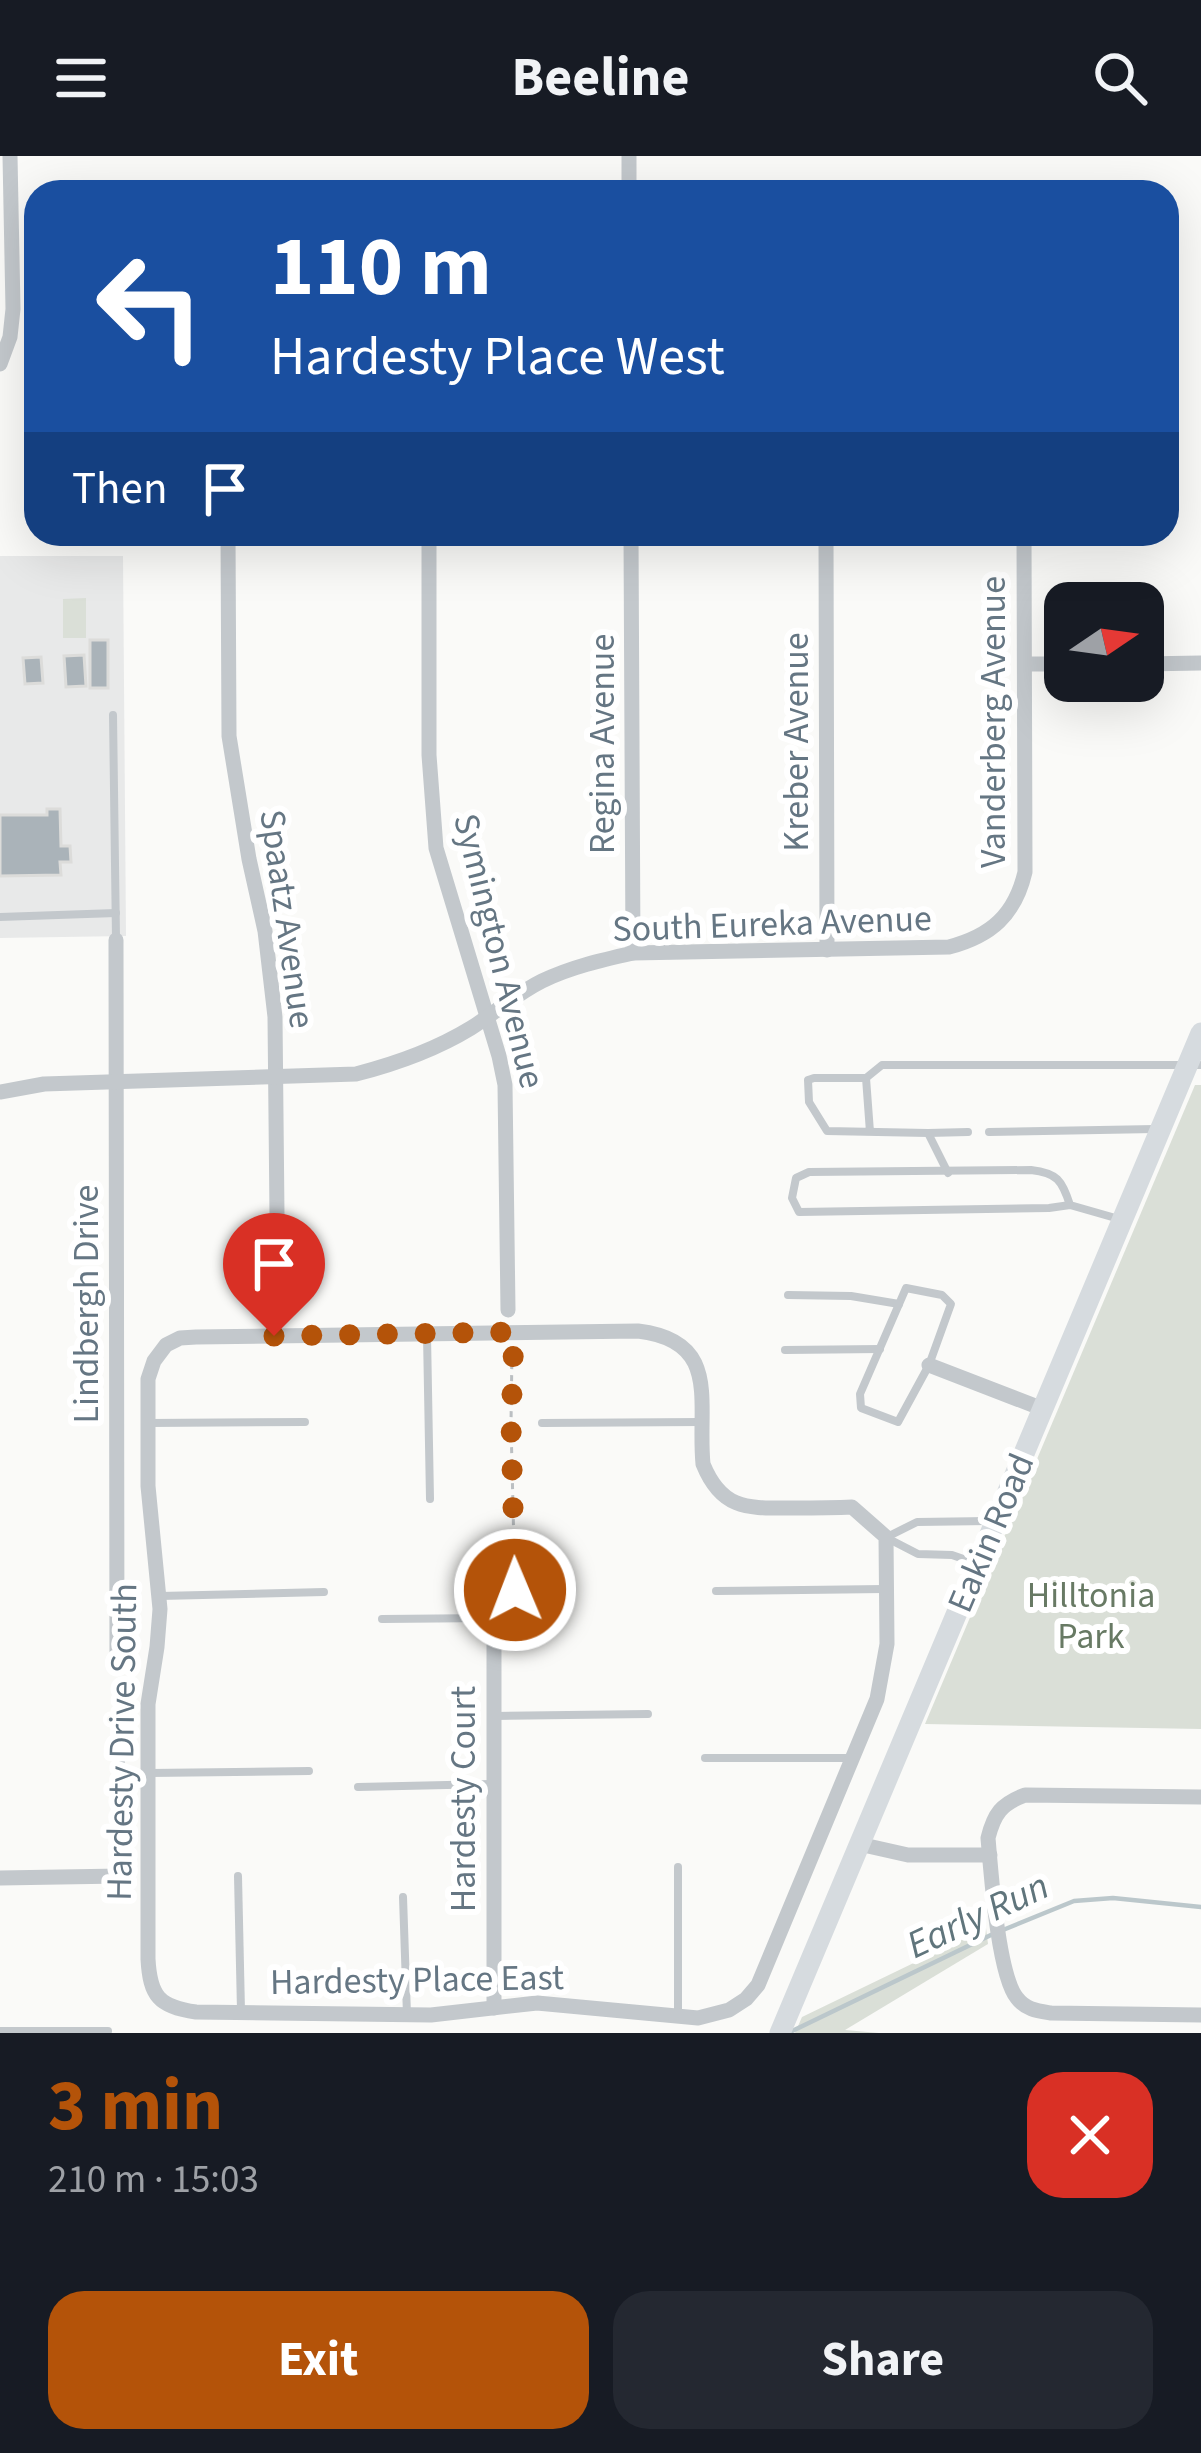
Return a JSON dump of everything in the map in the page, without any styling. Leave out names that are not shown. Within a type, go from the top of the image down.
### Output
[{"type":"street","points":[[0,364],[13,309],[6,250],[10,156]]},
{"type":"street","name":"Spaatz Avenue","points":[[228,546],[229,736],[265,931],[275,1017],[278,1314]]},
{"type":"street","name":"Symington Avenue","points":[[429,546],[429,755],[436,848],[505,1085],[508,1310]]},
{"type":"street","name":"Regina Avenue","points":[[631,546],[633,953]]},
{"type":"street","name":"Kreber Avenue","points":[[826,546],[827,950]]},
{"type":"street","name":"Vanderberg Avenue","points":[[1012,908],[1025,872],[1024,546]]},
{"type":"street","points":[[1164,664],[1201,663]]},
{"type":"street","points":[[1024,664],[1044,664]]},
{"type":"street","name":"South Eureka Avenue","points":[[0,1092],[44,1084],[356,1074],[389,1066],[471,1028],[545,979],[583,964],[633,953],[950,947],[985,934],[1012,908]]},
{"type":"street","name":"Lindbergh Drive","points":[[116,940],[117,1668]]},
{"type":"street","name":"Eakin Road","points":[[781,2030],[1160,1129],[1195,1065],[1201,1033]]},
{"type":"street","points":[[427,1334],[664,1334],[686,1348],[695,1362],[700,1376],[703,1464],[708,1478],[726,1498],[751,1508],[852,1508],[886,1537],[884,1670],[853,1758]]},
{"type":"street","name":"Hardesty Drive South","points":[[160,1998],[149,1980],[148,1959],[148,1704],[158,1647],[159,1596],[148,1486],[148,1379],[154,1361],[166,1345],[180,1338],[427,1334]]},
{"type":"street","points":[[929,1365],[1043,1409]]},
{"type":"street","name":"Hardesty Court","points":[[494,1591],[494,2008]]},
{"type":"street","name":"Hardesty Place East","points":[[160,1998],[175,2008],[241,2013],[407,2015],[537,2003],[698,2018],[729,2010],[746,1999],[766,1969],[853,1758]]},
{"type":"street","points":[[1201,1797],[1025,1795],[1005,1802],[988,1838],[1005,1968],[1016,1997],[1031,2010],[1201,2014]]},
{"type":"street","points":[[860,1844],[908,1856],[990,1856]]},
{"type":"street","points":[[0,1877],[119,1876]]},
{"type":"lane","points":[[112,715],[116,940]]},
{"type":"lane","points":[[0,916],[116,913]]},
{"type":"lane","points":[[968,1132],[827,1130],[809,1102],[808,1080],[866,1078],[882,1065],[1195,1065]]},
{"type":"lane","points":[[866,1078],[870,1132]]},
{"type":"lane","points":[[989,1132],[1160,1129]]},
{"type":"lane","points":[[928,1133],[948,1172]]},
{"type":"lane","points":[[1070,1205],[1064,1185],[1049,1172],[808,1172],[796,1178],[792,1198],[799,1212],[1070,1205],[1123,1220]]},
{"type":"lane","points":[[906,1288],[942,1295],[951,1304],[929,1365],[898,1422],[861,1408],[860,1394],[899,1304],[906,1288]]},
{"type":"lane","points":[[788,1295],[851,1296],[899,1304]]},
{"type":"lane","points":[[427,1334],[430,1499]]},
{"type":"lane","points":[[785,1350],[880,1349]]},
{"type":"lane","points":[[148,1423],[305,1422]]},
{"type":"lane","points":[[542,1423],[701,1422]]},
{"type":"lane","points":[[886,1537],[916,1522],[996,1521]]},
{"type":"lane","points":[[886,1537],[918,1554],[952,1555],[978,1564]]},
{"type":"lane","points":[[716,1591],[886,1589]]},
{"type":"lane","points":[[159,1596],[324,1592]]},
{"type":"lane","points":[[382,1618],[494,1618]]},
{"type":"lane","points":[[493,1716],[648,1714]]},
{"type":"lane","points":[[119,1876],[121,1756]]},
{"type":"lane","points":[[705,1758],[853,1758]]},
{"type":"lane","points":[[148,1773],[309,1771]]},
{"type":"lane","points":[[358,1786],[493,1784]]},
{"type":"lane","points":[[678,1867],[678,2016]]},
{"type":"lane","points":[[238,1876],[241,2013]]},
{"type":"lane","points":[[403,1897],[407,2015]]},
{"type":"lane","points":[[0,2031],[108,2031]]},
{"type":"path","points":[[494,1591],[515,1590],[514,1332]]},
{"type":"shaded area","points":[[0,556],[123,556],[126,936],[0,938]]},
{"type":"green space","points":[[86,598],[86,638],[63,638],[63,599]]},
{"type":"green space","name":"Hilltonia Park","points":[[1195,1085],[1201,1085],[1201,1729],[925,1724]]},
{"type":"green space","points":[[986,1928],[988,1944],[845,2030],[879,2033],[795,2033],[802,2017]]},
{"type":"building","points":[[90,640],[108,640],[108,688],[90,688]]},
{"type":"building","points":[[84,655],[86,686],[66,687],[64,656]]},
{"type":"building","points":[[41,657],[43,683],[25,684],[23,658]]},
{"type":"building","points":[[47,809],[60,809],[61,846],[70,846],[71,862],[60,862],[61,875],[0,876],[0,815],[47,815]]},
{"type":"waterway","name":"Early Run","points":[[1003,1930],[1074,1901],[1113,1898],[1201,1907]]},
{"type":"waterway","name":"Early Run","points":[[788,2033],[993,1934]]},
{"type":"route","points":[[274,1336],[514,1332],[515,1590]]}]
